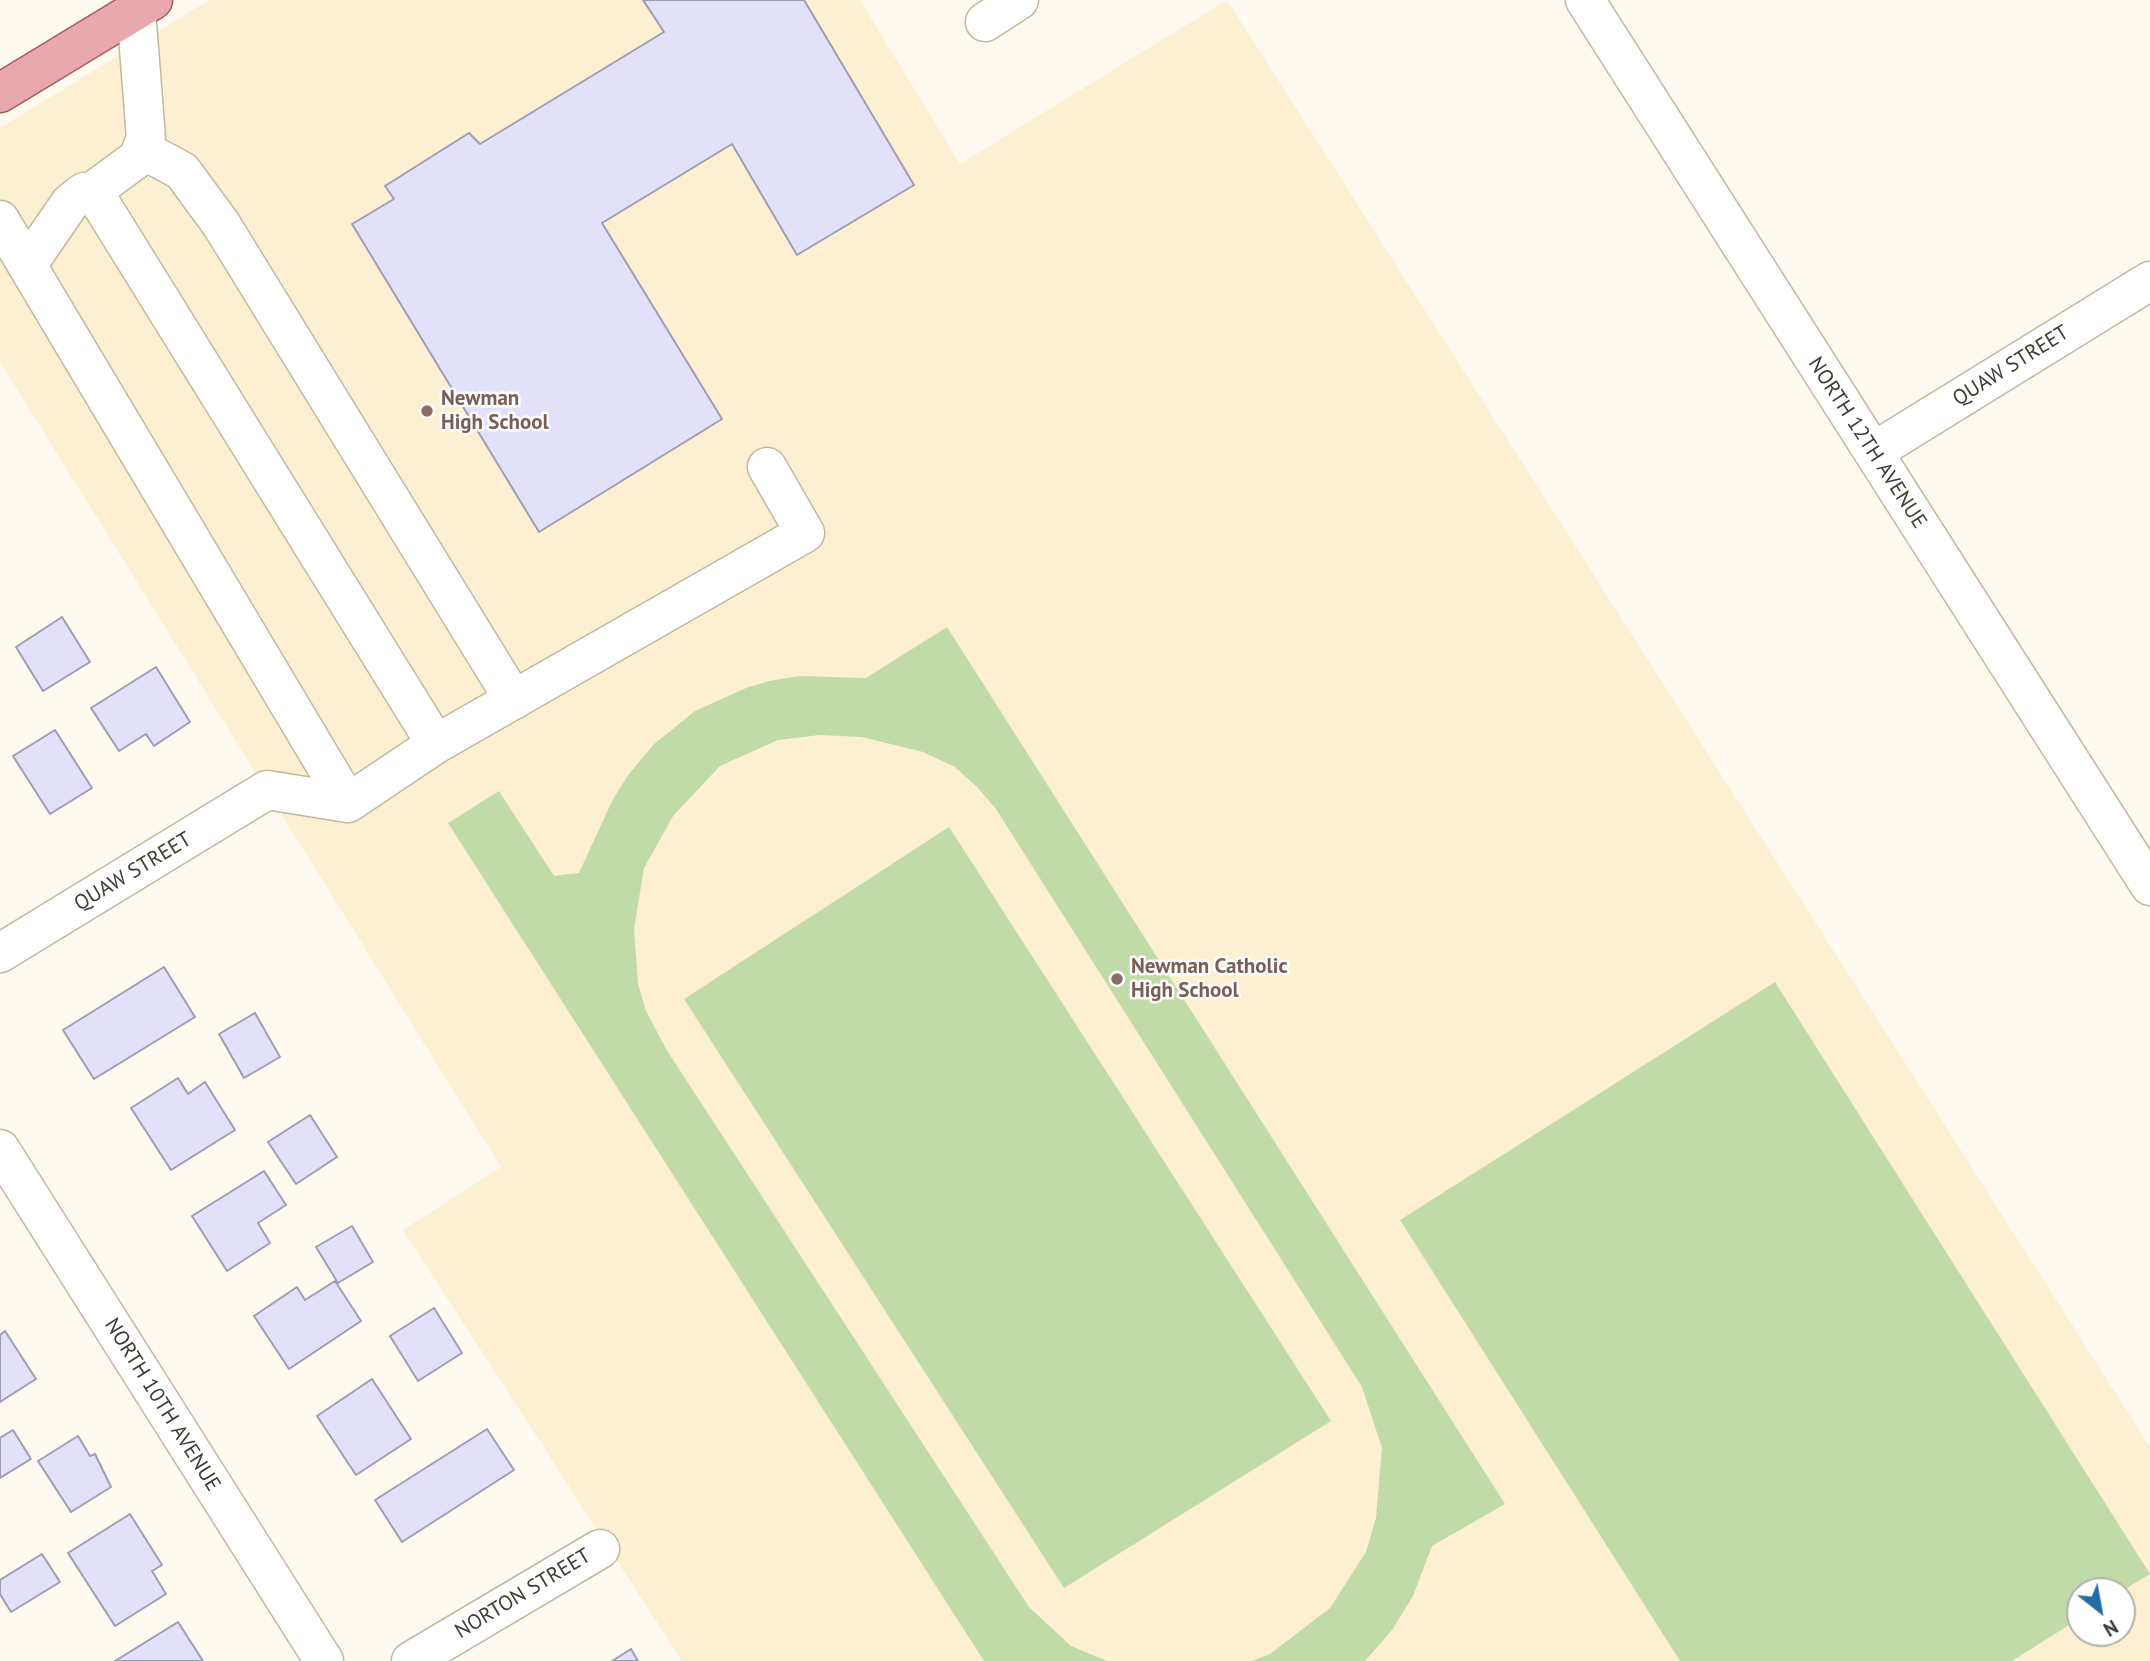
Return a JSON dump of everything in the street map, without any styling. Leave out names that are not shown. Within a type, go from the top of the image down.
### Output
[{"type":"main road","points":[[0,93],[144,5]]},
{"type":"street","points":[[985,22],[1019,0]]},
{"type":"street","name":"NORTH 12TH AVENUE","points":[[1585,0],[2150,886]]},
{"type":"street","points":[[28,264],[70,203],[85,192],[93,191],[138,158],[143,150],[146,138],[144,5]]},
{"type":"street","points":[[143,150],[182,171],[220,224],[514,700]]},
{"type":"street","points":[[93,191],[436,744]]},
{"type":"street","points":[[0,220],[348,803],[436,744],[805,533],[766,467]]},
{"type":"street","name":"QUAW STREET","points":[[1873,452],[2150,281]]},
{"type":"street","name":"QUAW STREET","points":[[0,953],[267,790],[348,803]]},
{"type":"street","name":"NORTH 10TH AVENUE","points":[[0,1149],[324,1661]]},
{"type":"street","name":"NORTON STREET","points":[[411,1661],[600,1549]]},
{"type":"shaded area","name":"Newman Catholic High School","points":[[209,0],[860,0],[960,164],[1227,0],[2150,1447],[2150,1661],[682,1661],[403,1230],[501,1167],[0,362],[0,128]]},
{"type":"green space","points":[[947,627],[1505,1504],[1432,1546],[1413,1596],[1392,1630],[1365,1661],[1252,1661],[1270,1654],[1330,1608],[1366,1552],[1376,1518],[1382,1448],[1362,1387],[996,809],[977,787],[955,767],[923,752],[862,737],[820,735],[778,740],[720,766],[673,816],[644,868],[634,929],[638,984],[646,1011],[666,1049],[1029,1607],[1071,1646],[1107,1661],[984,1661],[448,823],[499,791],[554,876],[579,873],[613,799],[629,774],[653,745],[695,711],[746,688],[769,681],[799,676],[866,678]]},
{"type":"green space","points":[[949,827],[1331,1421],[1064,1588],[684,999]]},
{"type":"green space","points":[[1775,982],[2150,1574],[2136,1582],[2136,1577],[2066,1577],[2066,1627],[2012,1661],[1680,1661],[1400,1220]]},
{"type":"building","points":[[643,0],[804,0],[914,185],[797,255],[732,144],[602,223],[722,419],[539,532],[352,224],[394,199],[385,186],[469,133],[480,144],[664,32]]},
{"type":"building","points":[[62,617],[90,662],[43,691],[16,647]]},
{"type":"building","points":[[156,667],[190,722],[154,746],[146,734],[119,751],[91,708]]},
{"type":"building","points":[[55,730],[92,788],[50,814],[13,756]]},
{"type":"building","points":[[164,967],[195,1017],[94,1079],[63,1030]]},
{"type":"building","points":[[255,1013],[280,1057],[244,1078],[219,1034]]},
{"type":"building","points":[[178,1078],[188,1094],[205,1082],[235,1130],[171,1170],[131,1108]]},
{"type":"building","points":[[310,1115],[337,1157],[296,1184],[268,1142]]},
{"type":"building","points":[[264,1171],[286,1205],[258,1223],[270,1243],[227,1271],[192,1216]]},
{"type":"building","points":[[352,1226],[373,1262],[338,1283],[316,1247]]},
{"type":"building","points":[[335,1281],[361,1321],[289,1369],[254,1316],[297,1287],[305,1300]]},
{"type":"building","points":[[434,1308],[462,1353],[418,1381],[390,1336]]},
{"type":"building","points":[[5,1331],[36,1379],[0,1402],[0,1335]]},
{"type":"building","points":[[372,1379],[411,1439],[356,1475],[317,1416]]},
{"type":"building","points":[[487,1429],[514,1470],[402,1542],[375,1500]]},
{"type":"building","points":[[13,1430],[31,1459],[0,1478],[0,1438]]},
{"type":"building","points":[[78,1436],[90,1456],[95,1454],[111,1487],[71,1512],[38,1461]]},
{"type":"building","points":[[130,1514],[162,1565],[152,1571],[166,1594],[115,1626],[68,1553]]},
{"type":"building","points":[[42,1554],[60,1582],[11,1612],[0,1594],[0,1580]]},
{"type":"building","points":[[178,1622],[203,1661],[115,1661]]},
{"type":"building","points":[[631,1649],[638,1661],[612,1661]]},
{"type":"place","name":"Newman High School","points":[[427,411]]},
{"type":"place","name":"Newman Catholic High School","points":[[1117,979]]}]
